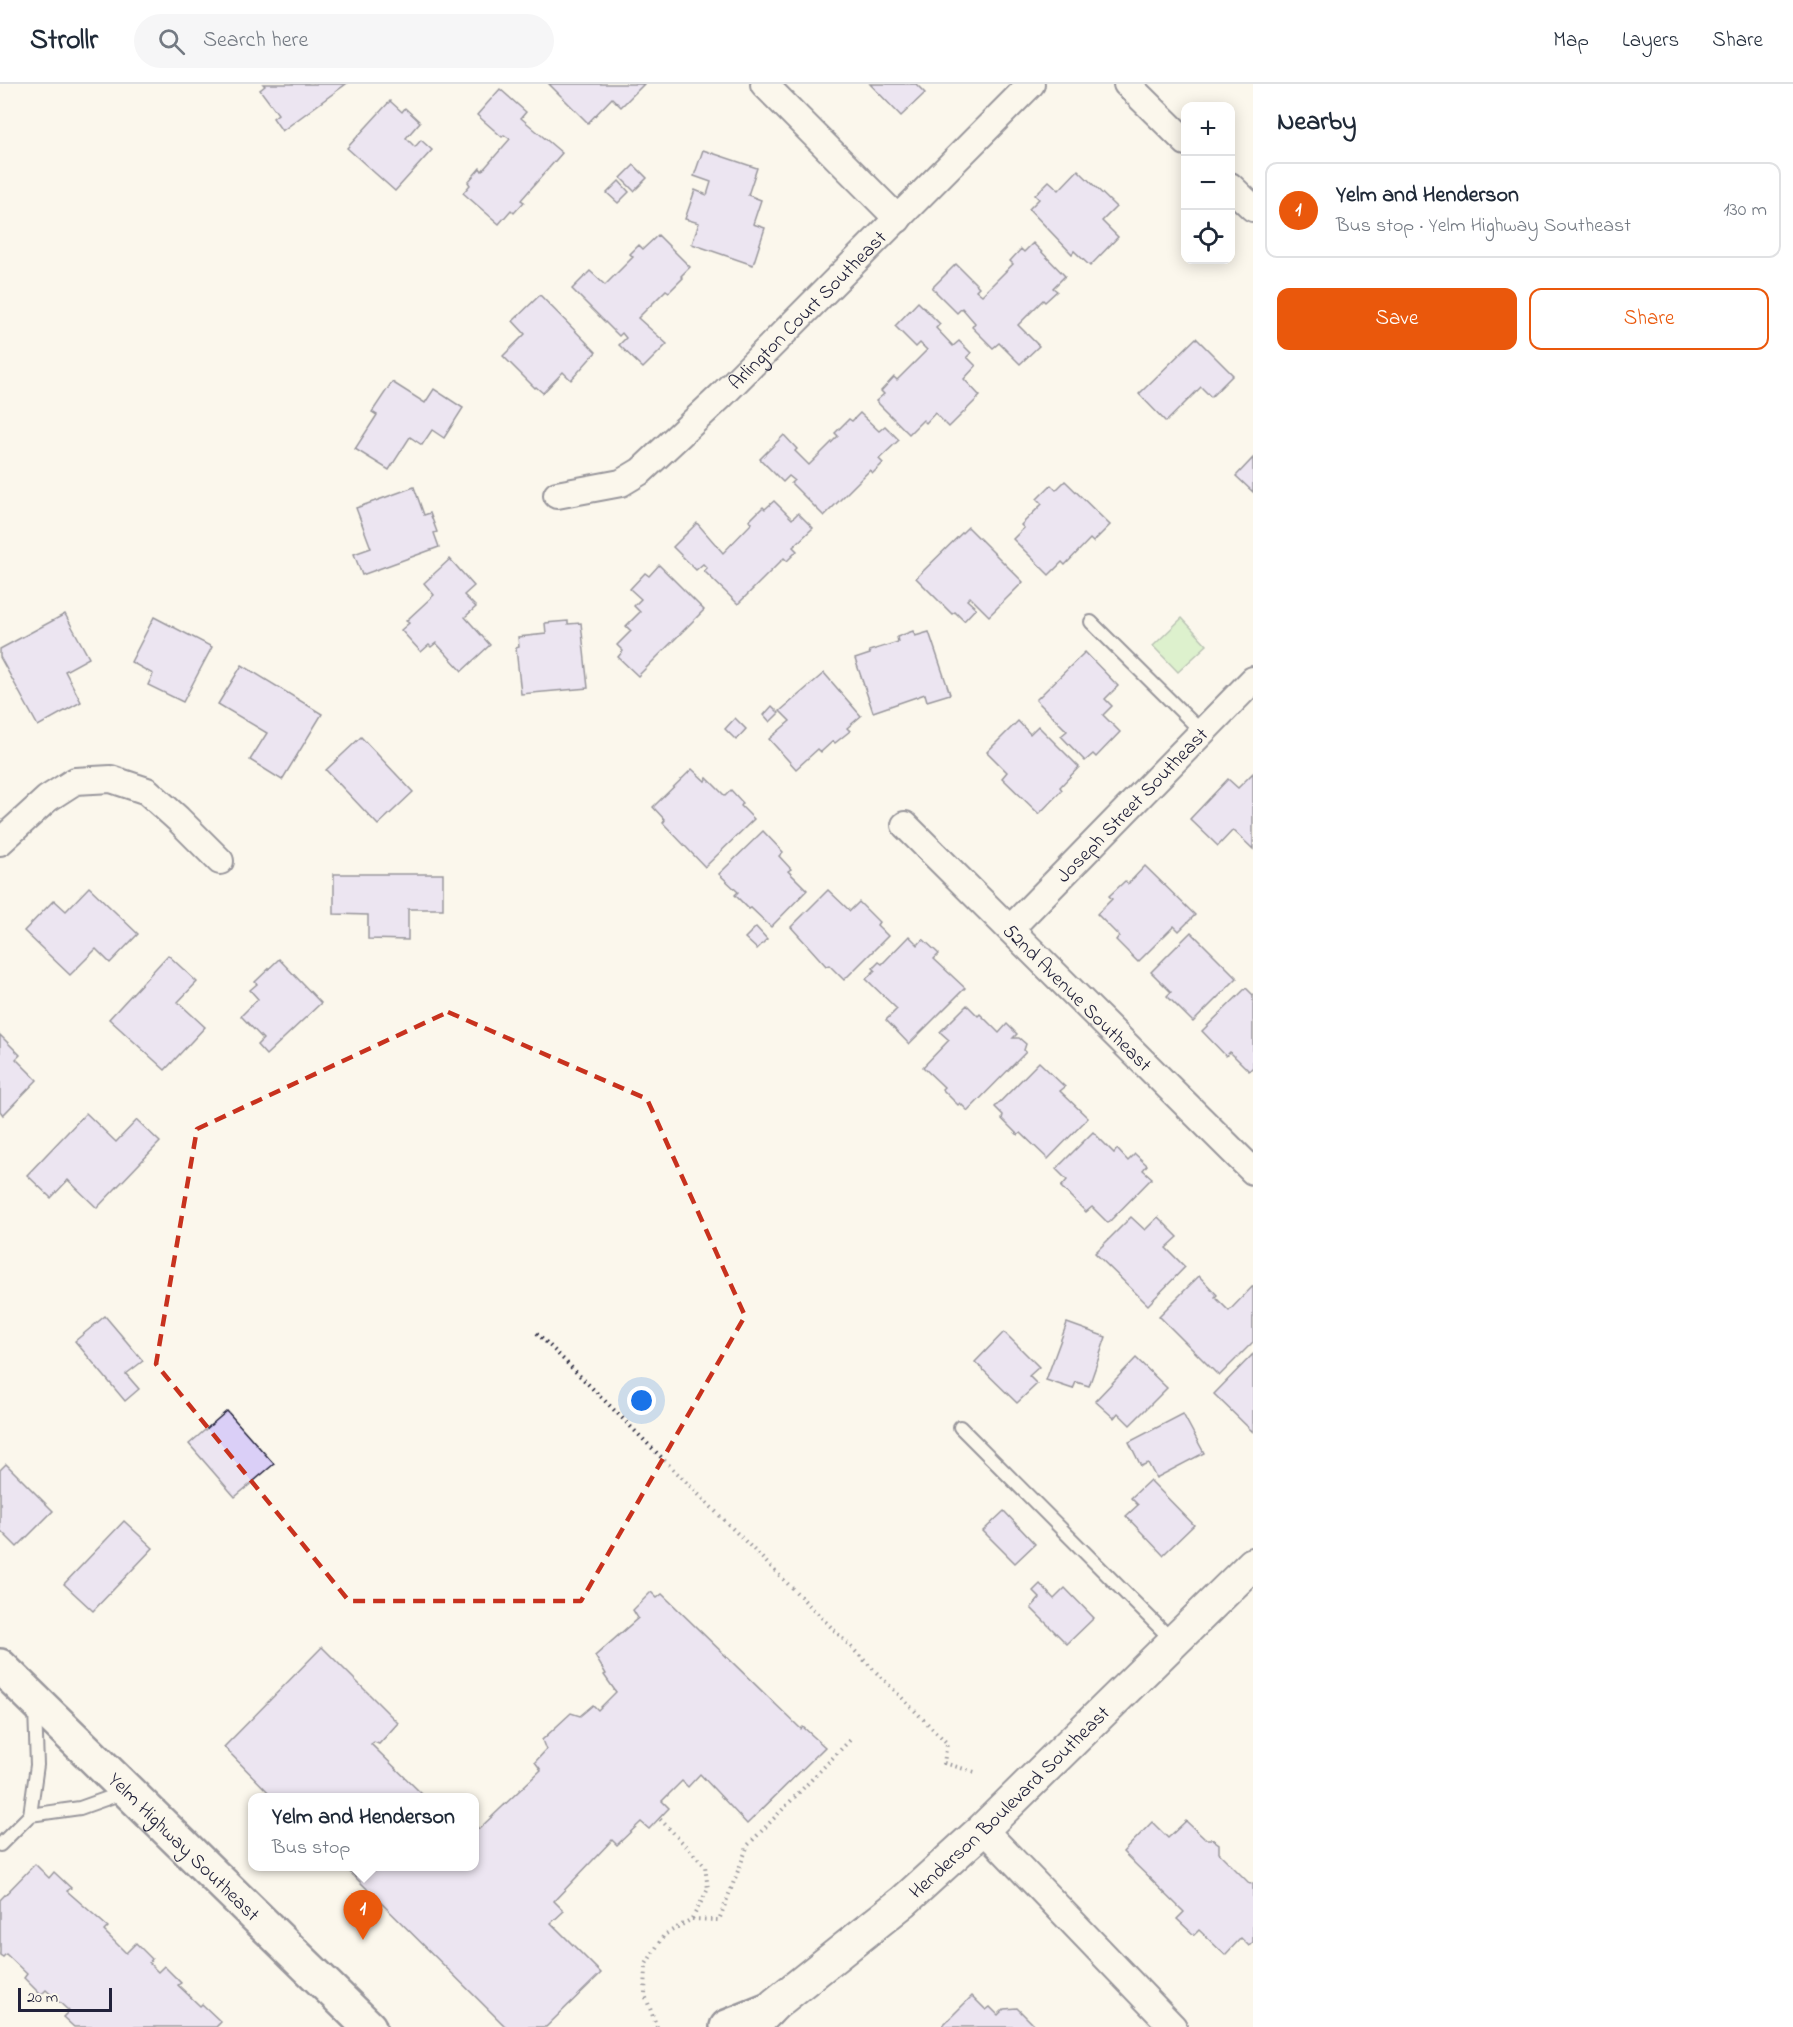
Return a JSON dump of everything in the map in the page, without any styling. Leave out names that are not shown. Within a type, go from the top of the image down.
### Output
[{"type":"main road","name":"Yelm Highway Southeast","points":[[0,1666],[369,2027]]},
{"type":"street","points":[[764,84],[898,219]]},
{"type":"street","name":"Arlington Court Southeast","points":[[557,495],[621,483],[641,471],[707,410],[1031,84]]},
{"type":"street","points":[[1127,84],[1181,138]]},
{"type":"street","points":[[1235,191],[1253,208]]},
{"type":"street","name":"Joseph Street Southeast","points":[[1010,929],[1253,680]]},
{"type":"street","points":[[0,842],[47,799],[75,781],[111,778],[147,791],[220,861]]},
{"type":"street","name":"52nd Avenue Southeast","points":[[905,825],[1253,1171]]},
{"type":"street","name":"Henderson Boulevard Southeast","points":[[752,2023],[904,1901],[983,1829],[1253,1564]]},
{"type":"street","points":[[983,1829],[1173,2027]]},
{"type":"lane","points":[[1091,622],[1202,732]]},
{"type":"lane","points":[[960,1427],[1173,1641]]},
{"type":"lane","points":[[0,1845],[30,1815],[38,1765],[35,1699]]},
{"type":"lane","points":[[30,1815],[80,1808],[127,1791]]},
{"type":"path","points":[[537,1333],[947,1743],[944,1763],[978,1773]]},
{"type":"path","points":[[657,2027],[645,1995],[646,1964],[664,1935],[692,1919],[719,1920],[748,1845],[850,1740]]},
{"type":"path","points":[[659,1818],[705,1866],[708,1888],[692,1919]]},
{"type":"highlighted area","points":[[448,1012],[647,1099],[745,1316],[581,1601],[349,1601],[156,1364],[197,1129]]},
{"type":"green space","points":[[1182,618],[1207,645],[1178,672],[1153,646]]},
{"type":"building","points":[[263,84],[346,84],[282,131],[273,118],[278,114],[260,90],[265,86]]},
{"type":"building","points":[[549,84],[644,84],[621,107],[612,98],[588,123]]},
{"type":"building","points":[[870,84],[916,84],[925,93],[901,116]]},
{"type":"building","points":[[500,89],[526,112],[521,118],[562,153],[521,200],[524,202],[514,213],[511,210],[499,224],[463,193],[470,185],[468,182],[480,168],[482,171],[510,139],[504,135],[502,137],[477,115]]},
{"type":"building","points":[[390,101],[402,112],[405,108],[420,122],[406,138],[415,147],[421,140],[432,150],[395,191],[347,148]]},
{"type":"building","points":[[703,150],[757,168],[748,195],[761,200],[753,224],[765,228],[753,265],[692,244],[699,223],[685,219],[695,190],[707,195],[711,182],[694,176]]},
{"type":"building","points":[[634,165],[647,178],[634,191],[621,178]]},
{"type":"building","points":[[1078,170],[1116,207],[1102,221],[1118,237],[1090,266],[1074,251],[1072,254],[1029,209],[1039,199],[1035,195],[1049,181],[1059,190]]},
{"type":"building","points":[[619,181],[629,192],[618,203],[607,193]]},
{"type":"building","points":[[658,235],[690,267],[669,292],[666,290],[638,318],[667,344],[643,368],[619,345],[626,338],[622,333],[619,336],[572,289],[590,271],[605,285],[633,257],[630,254],[639,245],[643,249]]},
{"type":"building","points":[[1033,243],[1065,276],[1053,288],[1057,291],[1045,302],[1043,300],[1018,325],[1039,346],[1020,364],[999,343],[993,348],[972,327],[975,323],[962,308],[957,313],[932,288],[956,264],[979,287],[976,290],[982,295],[1013,264],[1010,261],[1021,249],[1024,252]]},
{"type":"building","points":[[540,295],[596,352],[571,380],[563,372],[543,393],[503,356],[525,334],[513,321]]},
{"type":"building","points":[[918,302],[940,324],[936,328],[953,346],[959,341],[971,353],[967,357],[976,366],[964,379],[980,396],[949,427],[935,413],[926,423],[923,420],[909,434],[876,401],[884,394],[881,391],[894,377],[897,380],[927,350],[920,343],[916,347],[895,326]]},
{"type":"building","points":[[1196,338],[1233,375],[1211,397],[1201,387],[1166,422],[1139,394]]},
{"type":"building","points":[[392,382],[425,403],[434,389],[463,408],[444,438],[432,430],[422,445],[410,437],[389,470],[355,449],[377,415],[372,412]]},
{"type":"building","points":[[860,413],[879,431],[885,426],[899,440],[879,459],[883,463],[873,473],[870,470],[824,516],[791,483],[794,480],[789,476],[783,482],[760,459],[784,435],[809,465],[838,436],[835,433],[849,419],[852,421]]},
{"type":"building","points":[[1253,458],[1253,492],[1236,476]]},
{"type":"building","points":[[1065,481],[1110,525],[1093,542],[1090,539],[1065,565],[1062,562],[1049,575],[1013,539],[1024,528],[1021,525],[1042,504],[1037,499],[1051,485],[1056,490]]},
{"type":"building","points":[[414,487],[424,515],[430,513],[437,532],[434,533],[439,547],[362,575],[354,554],[371,548],[356,508]]},
{"type":"building","points":[[774,501],[792,519],[798,513],[813,528],[793,547],[797,551],[787,561],[784,558],[738,604],[704,571],[707,568],[703,564],[696,570],[673,547],[697,523],[723,553],[752,523],[749,521],[763,507],[765,509]]},
{"type":"building","points":[[968,527],[1023,582],[989,616],[970,597],[967,600],[976,608],[964,621],[955,612],[952,614],[916,578]]},
{"type":"building","points":[[450,559],[474,586],[464,595],[476,607],[465,617],[490,645],[462,671],[436,643],[431,647],[429,645],[421,652],[401,630],[409,623],[406,621],[434,595],[424,583]]},
{"type":"building","points":[[659,565],[704,610],[638,676],[618,657],[623,651],[617,645],[631,631],[626,626],[640,612],[634,606],[641,599],[630,589],[645,573],[649,576]]},
{"type":"building","points":[[65,614],[89,658],[65,671],[81,702],[38,726],[0,657],[0,649]]},
{"type":"building","points":[[154,617],[212,647],[183,702],[148,685],[153,674],[131,662]]},
{"type":"building","points":[[568,621],[568,624],[581,623],[588,688],[521,694],[516,648],[519,647],[518,637],[546,634],[545,623]]},
{"type":"building","points":[[913,631],[915,636],[929,632],[950,694],[927,701],[925,694],[873,712],[855,659],[870,654],[869,651],[898,642],[897,637]]},
{"type":"building","points":[[1085,652],[1118,686],[1105,699],[1112,706],[1103,715],[1120,732],[1096,757],[1093,754],[1085,761],[1061,736],[1067,731],[1036,700]]},
{"type":"building","points":[[242,665],[322,714],[282,780],[250,760],[267,733],[218,704]]},
{"type":"building","points":[[824,673],[861,716],[847,728],[850,731],[835,743],[833,741],[821,752],[818,749],[796,769],[769,739],[790,721],[780,711]]},
{"type":"building","points":[[772,706],[779,713],[770,722],[764,715]]},
{"type":"building","points":[[735,718],[746,729],[736,740],[725,729]]},
{"type":"building","points":[[1018,721],[1030,734],[1038,726],[1079,767],[1060,787],[1062,790],[1039,814],[1002,778],[1007,772],[987,752]]},
{"type":"building","points":[[361,737],[413,792],[378,825],[326,770]]},
{"type":"building","points":[[692,769],[705,781],[707,778],[725,796],[731,790],[743,803],[741,806],[754,819],[705,867],[663,823],[665,820],[653,807]]},
{"type":"building","points":[[1253,773],[1253,849],[1233,830],[1218,846],[1190,819],[1228,779],[1238,788]]},
{"type":"building","points":[[763,831],[783,852],[779,856],[791,869],[788,871],[807,890],[771,927],[735,895],[738,892],[719,874]]},
{"type":"building","points":[[1145,866],[1195,915],[1179,931],[1174,926],[1138,962],[1116,940],[1119,936],[1097,914],[1112,899],[1109,896],[1125,881],[1128,884]]},
{"type":"building","points":[[334,874],[443,874],[443,909],[408,909],[408,940],[368,939],[368,915],[334,914]]},
{"type":"building","points":[[89,887],[138,934],[110,963],[96,949],[70,975],[24,931],[54,900],[66,911]]},
{"type":"building","points":[[828,890],[850,911],[859,902],[879,922],[877,925],[888,936],[844,980],[829,965],[826,966],[791,927]]},
{"type":"building","points":[[756,927],[767,939],[757,949],[745,938]]},
{"type":"building","points":[[1191,932],[1237,978],[1193,1022],[1167,996],[1171,992],[1151,972]]},
{"type":"building","points":[[909,936],[918,945],[923,939],[939,954],[934,959],[965,988],[909,1044],[886,1020],[897,1009],[866,979],[879,962],[882,964]]},
{"type":"building","points":[[168,955],[197,982],[178,1002],[205,1027],[165,1070],[109,1019]]},
{"type":"building","points":[[279,959],[321,1003],[266,1055],[257,1045],[263,1039],[241,1016],[258,999],[250,990],[257,984],[255,982]]},
{"type":"building","points":[[1246,988],[1253,995],[1253,1067],[1249,1071],[1230,1052],[1226,1056],[1202,1031]]},
{"type":"building","points":[[967,1005],[999,1033],[1007,1024],[1017,1034],[1013,1038],[1019,1038],[1026,1044],[1024,1050],[1026,1052],[968,1111],[960,1103],[958,1105],[942,1089],[944,1087],[923,1067],[949,1040],[940,1032]]},
{"type":"building","points":[[0,1035],[20,1055],[16,1059],[37,1080],[3,1115],[0,1111]]},
{"type":"building","points":[[1039,1062],[1065,1087],[1060,1091],[1088,1118],[1048,1159],[1021,1133],[1018,1135],[1002,1119],[1003,1115],[995,1107]]},
{"type":"building","points":[[86,1113],[116,1142],[137,1120],[160,1142],[97,1208],[68,1180],[51,1198],[27,1175]]},
{"type":"building","points":[[1093,1132],[1114,1153],[1117,1149],[1128,1161],[1135,1154],[1147,1165],[1143,1170],[1152,1178],[1108,1223],[1092,1207],[1086,1212],[1061,1187],[1067,1180],[1056,1169]]},
{"type":"building","points":[[1131,1217],[1145,1230],[1158,1217],[1178,1237],[1166,1248],[1185,1267],[1148,1305],[1095,1253]]},
{"type":"building","points":[[1199,1276],[1229,1311],[1253,1286],[1253,1342],[1219,1376],[1159,1316]]},
{"type":"building","points":[[105,1316],[143,1361],[126,1374],[139,1389],[125,1401],[75,1341]]},
{"type":"building","points":[[1067,1323],[1106,1337],[1089,1386],[1076,1382],[1073,1389],[1046,1380]]},
{"type":"building","points":[[1004,1332],[1039,1367],[1029,1376],[1037,1384],[1017,1403],[975,1362]]},
{"type":"building","points":[[1253,1354],[1253,1432],[1214,1394]]},
{"type":"building","points":[[1136,1358],[1167,1388],[1130,1425],[1118,1413],[1114,1418],[1095,1401]]},
{"type":"building","points":[[227,1411],[274,1464],[235,1497],[189,1444]]},
{"type":"building","points":[[1183,1414],[1204,1453],[1156,1478],[1148,1463],[1141,1466],[1129,1442]]},
{"type":"building","points":[[6,1464],[53,1511],[17,1547],[0,1530],[0,1470]]},
{"type":"building","points":[[1150,1480],[1194,1525],[1163,1555],[1126,1516],[1138,1505],[1131,1498]]},
{"type":"building","points":[[1004,1511],[1035,1544],[1015,1563],[983,1531]]},
{"type":"building","points":[[124,1521],[153,1548],[93,1611],[64,1584]]},
{"type":"building","points":[[1040,1584],[1054,1599],[1065,1588],[1094,1618],[1067,1644],[1031,1608],[1040,1598],[1033,1591]]},
{"type":"building","points":[[651,1592],[657,1598],[662,1594],[801,1729],[803,1727],[825,1747],[747,1824],[700,1774],[688,1787],[682,1781],[662,1801],[669,1808],[649,1829],[641,1822],[617,1845],[612,1840],[554,1901],[564,1911],[551,1923],[601,1973],[546,2027],[506,2027],[349,1871],[479,1871],[479,1829],[541,1770],[535,1762],[546,1750],[542,1740],[571,1713],[580,1716],[593,1705],[598,1710],[616,1692],[595,1656],[638,1618],[633,1610]]},
{"type":"building","points":[[322,1647],[398,1723],[379,1744],[374,1742],[371,1744],[421,1793],[269,1793],[224,1747]]},
{"type":"building","points":[[1186,1821],[1205,1839],[1212,1839],[1219,1844],[1219,1853],[1250,1884],[1253,1883],[1253,1942],[1249,1946],[1241,1938],[1225,1955],[1199,1930],[1194,1935],[1177,1919],[1184,1912],[1123,1852],[1152,1822],[1168,1838]]},
{"type":"building","points":[[35,1864],[49,1878],[54,1872],[71,1888],[67,1891],[108,1927],[104,1931],[126,1953],[136,1943],[152,1959],[149,1963],[158,1972],[164,1966],[181,1983],[178,1985],[221,2022],[216,2027],[74,2027],[63,2017],[69,2011],[46,1990],[41,1995],[24,1978],[27,1974],[6,1954],[3,1957],[0,1955],[0,1900]]},
{"type":"building","points":[[972,1996],[986,2010],[990,2007],[998,2015],[1004,2009],[1017,2008],[1036,2027],[945,2027],[943,2025]]},
{"type":"place","name":"Yelm and Henderson","points":[[363,1940]]}]
